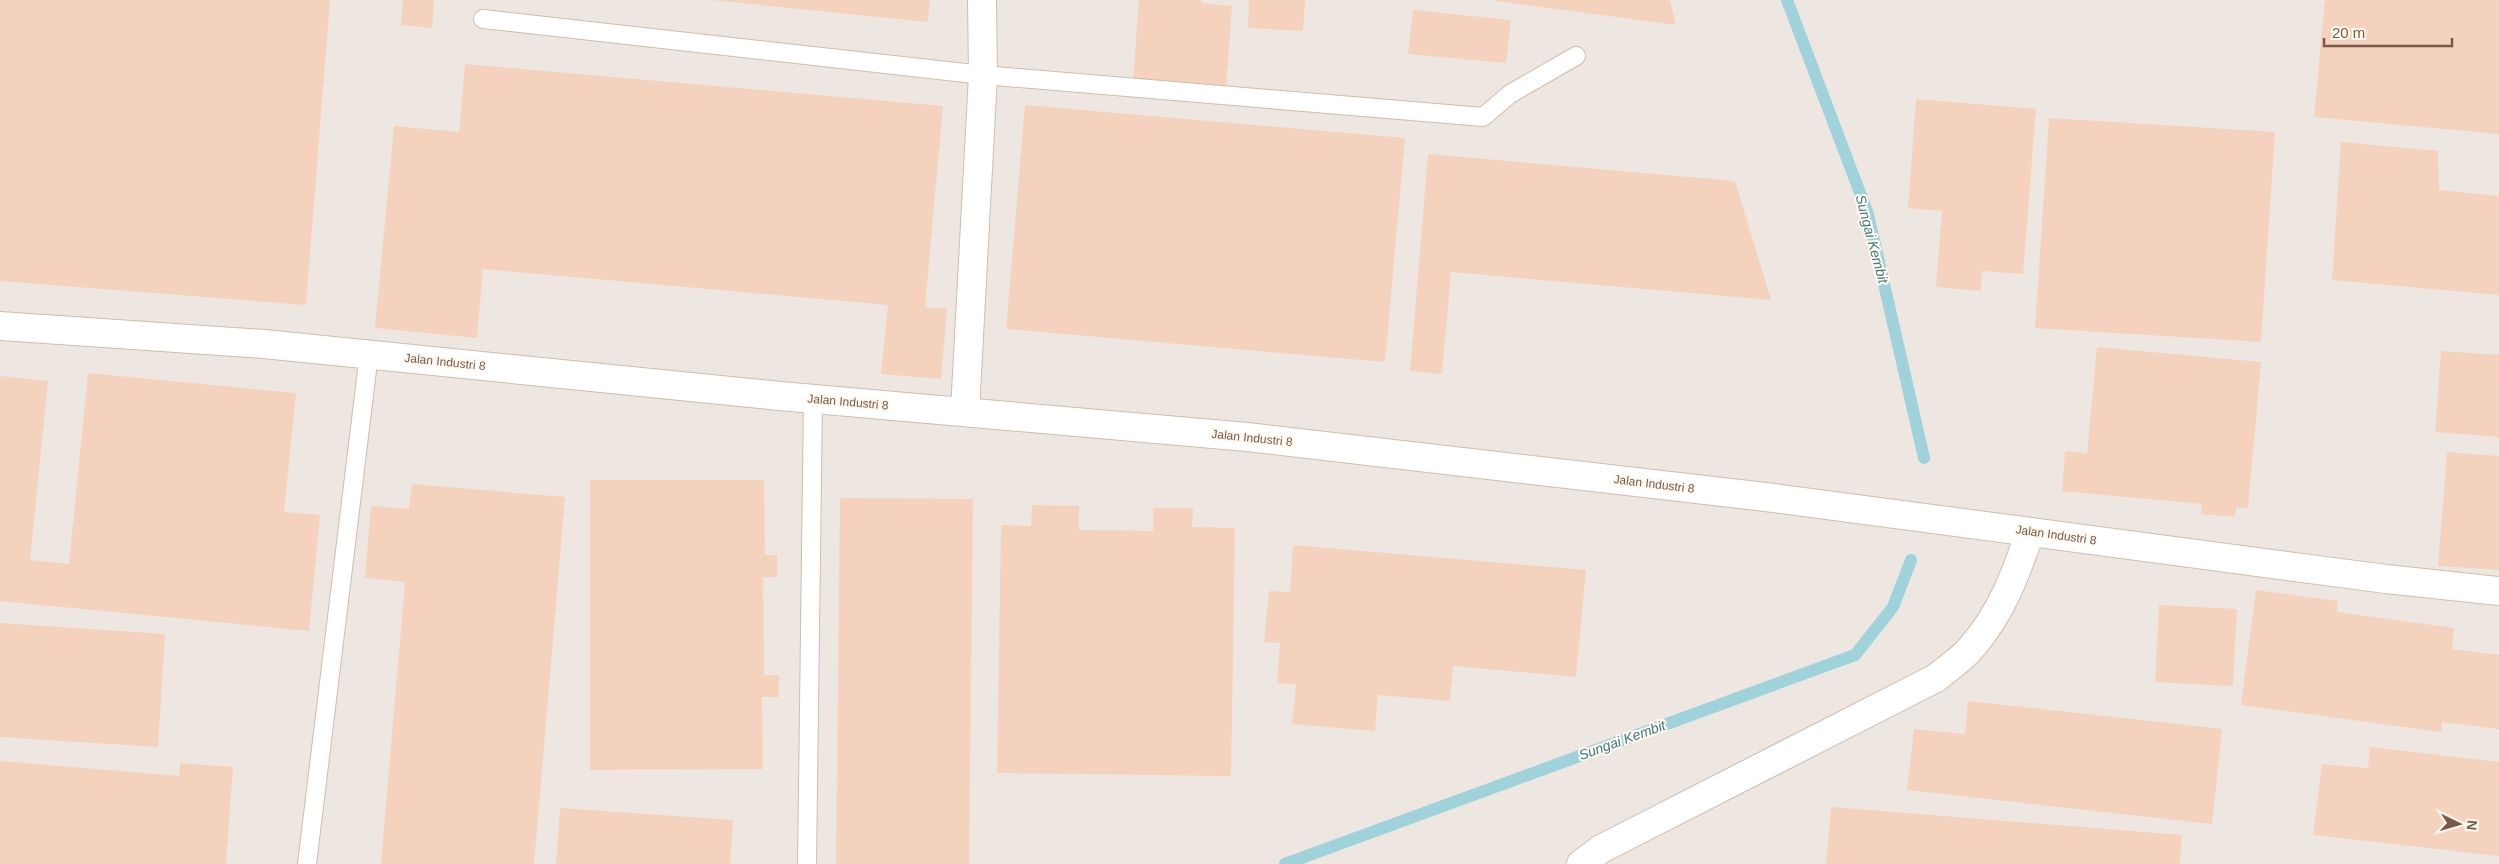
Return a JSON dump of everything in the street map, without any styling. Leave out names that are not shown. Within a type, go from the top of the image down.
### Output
[{"type":"street","points":[[964,411],[983,75],[982,0]]},
{"type":"street","name":"Jalan Industri 8","points":[[0,326],[264,344],[814,399],[1247,437],[1774,498],[2386,580],[2499,590]]},
{"type":"street","points":[[1581,864],[1601,849],[1936,678],[1970,649],[1998,613],[2017,573],[2030,532]]},
{"type":"lane","points":[[483,19],[983,75],[1483,117],[1510,94],[1576,56]]},
{"type":"lane","points":[[307,864],[369,354]]},
{"type":"lane","points":[[807,864],[814,399]]},
{"type":"shaded area","points":[[0,0],[2499,0],[2499,864],[0,864]]},
{"type":"building","points":[[0,0],[330,0],[306,305],[0,281]]},
{"type":"building","points":[[403,0],[434,0],[432,28],[401,25]]},
{"type":"building","points":[[711,0],[930,0],[928,22]]},
{"type":"building","points":[[1139,0],[1201,0],[1201,3],[1232,6],[1226,87],[1133,80]]},
{"type":"building","points":[[1249,0],[1305,0],[1303,31],[1248,28]]},
{"type":"building","points":[[1670,0],[1676,25],[1496,1]]},
{"type":"building","points":[[2325,0],[2499,0],[2499,134],[2314,117]]},
{"type":"building","points":[[1413,10],[1511,20],[1506,63],[1408,54]]},
{"type":"building","points":[[465,64],[943,106],[925,307],[947,309],[941,379],[881,374],[888,305],[483,269],[477,338],[375,328],[394,126],[459,132]]},
{"type":"building","points":[[1916,99],[2036,109],[2023,274],[1982,271],[1981,291],[1936,287],[1942,211],[1908,208]]},
{"type":"building","points":[[1025,105],[1405,138],[1385,362],[1006,329]]},
{"type":"building","points":[[2049,118],[2275,132],[2261,342],[2035,328]]},
{"type":"building","points":[[2341,142],[2438,151],[2439,190],[2499,196],[2499,295],[2332,280]]},
{"type":"building","points":[[1428,154],[1735,181],[1771,300],[1451,272],[1442,374],[1410,371]]},
{"type":"building","points":[[2097,347],[2261,362],[2248,508],[2236,507],[2235,517],[2201,514],[2202,504],[2062,491],[2065,451],[2087,453]]},
{"type":"building","points":[[2441,351],[2499,355],[2499,437],[2435,432]]},
{"type":"building","points":[[88,373],[296,393],[284,512],[320,515],[309,631],[0,601],[0,376],[48,381],[30,560],[69,564]]},
{"type":"building","points":[[2447,452],[2499,456],[2499,570],[2438,566]]},
{"type":"building","points":[[590,480],[764,480],[765,555],[777,555],[777,577],[763,577],[764,675],[779,675],[779,697],[762,697],[763,769],[590,770]]},
{"type":"building","points":[[412,484],[565,497],[534,864],[381,864],[405,582],[365,578],[371,506],[409,509]]},
{"type":"building","points":[[840,498],[973,499],[969,864],[836,864]]},
{"type":"building","points":[[1032,505],[1079,506],[1079,530],[1153,531],[1153,508],[1193,508],[1192,527],[1235,528],[1231,776],[997,773],[1001,525],[1031,526]]},
{"type":"building","points":[[1293,545],[1586,570],[1576,677],[1453,666],[1450,701],[1378,695],[1375,731],[1292,724],[1296,684],[1277,683],[1280,643],[1264,642],[1269,591],[1290,592]]},
{"type":"building","points":[[2256,590],[2338,601],[2337,612],[2454,628],[2452,649],[2499,655],[2499,729],[2442,722],[2441,732],[2241,705]]},
{"type":"building","points":[[2159,605],[2237,609],[2233,686],[2155,682]]},
{"type":"building","points":[[0,623],[165,634],[158,747],[0,737]]},
{"type":"building","points":[[1968,701],[2222,729],[2212,824],[1907,790],[1914,729],[1965,734]]},
{"type":"building","points":[[2370,747],[2499,762],[2499,856],[2313,835],[2322,764],[2368,768]]},
{"type":"building","points":[[0,761],[179,776],[180,763],[233,767],[226,864],[0,864]]},
{"type":"building","points":[[1831,807],[2182,835],[2180,864],[1826,864]]},
{"type":"building","points":[[560,808],[733,820],[730,864],[556,864]]},
{"type":"waterway","name":"Sungai Kembit","points":[[1787,0],[1868,214],[1924,458]]},
{"type":"waterway","name":"Sungai Kembit","points":[[1285,864],[1855,655],[1893,607],[1911,560]]}]
